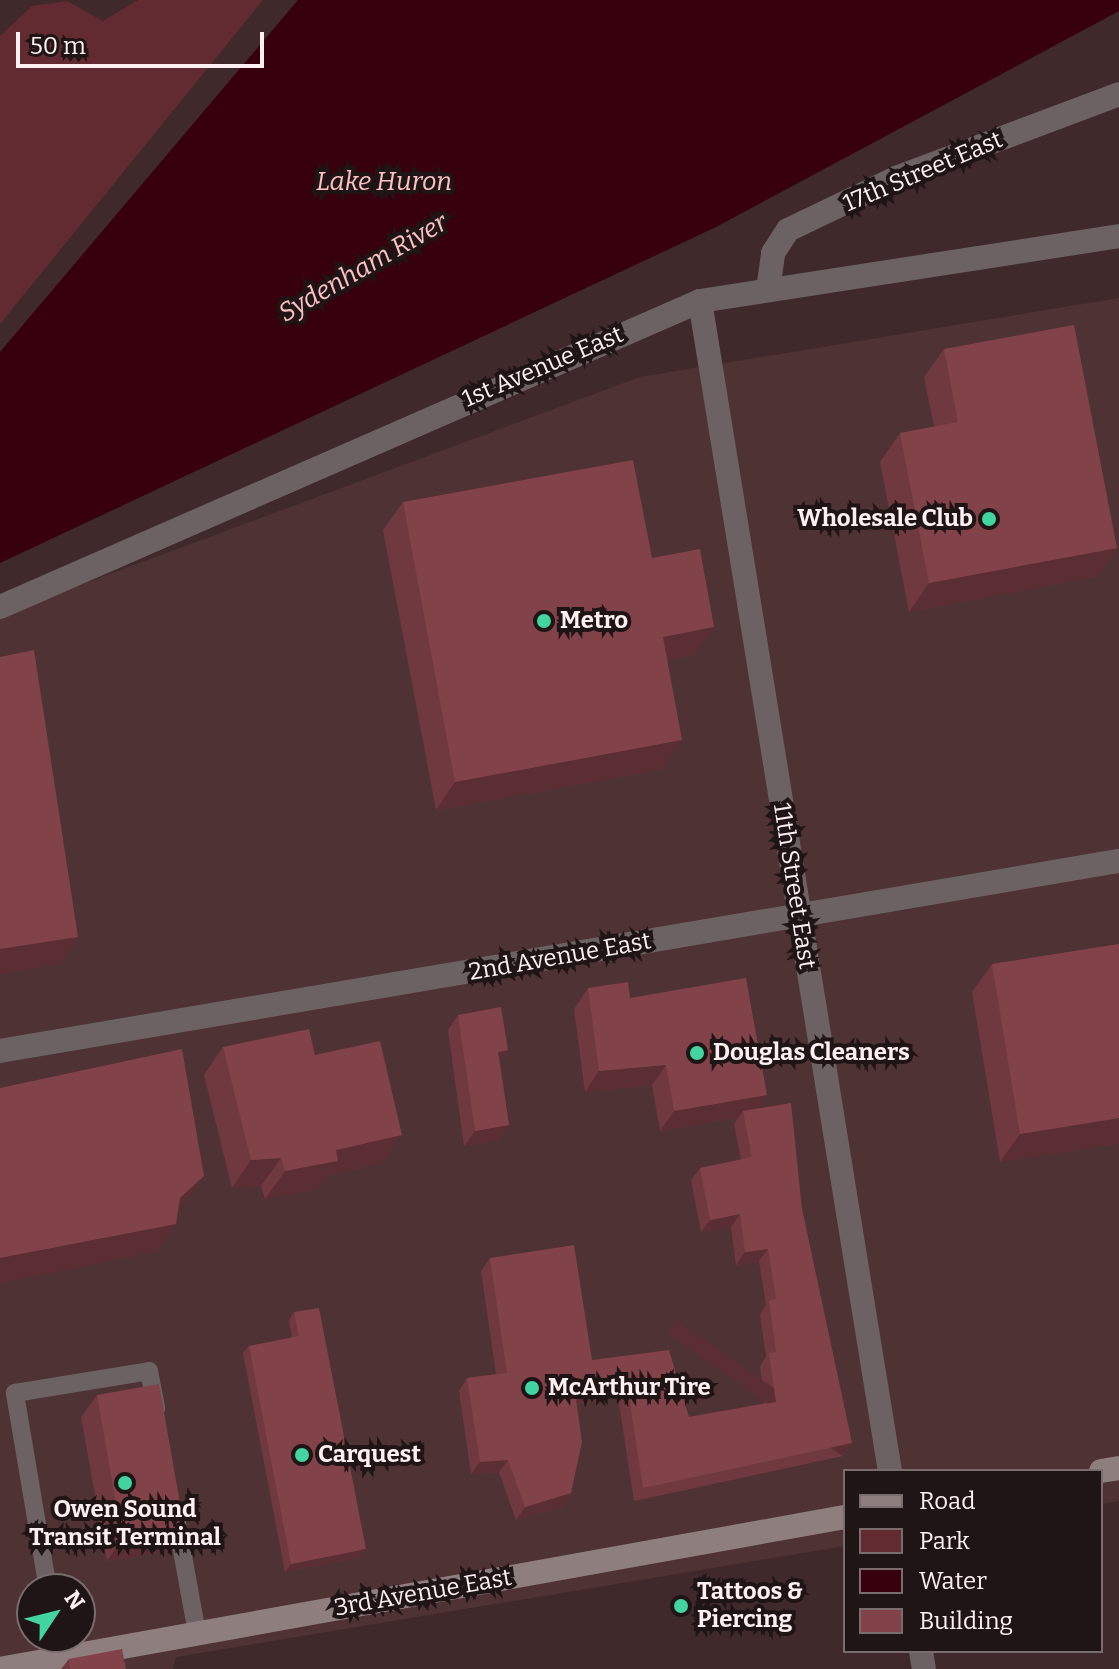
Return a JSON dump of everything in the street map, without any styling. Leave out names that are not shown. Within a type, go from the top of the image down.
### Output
[{"type":"main road","name":"3rd Avenue East","points":[[96,1644],[197,1633],[843,1517]]},
{"type":"main road","name":"3rd Avenue East","points":[[0,1669],[45,1653]]},
{"type":"street","name":"17th Street East","points":[[768,290],[773,253],[788,230],[896,178],[1119,94]]},
{"type":"street","name":"1st Avenue East","points":[[0,607],[700,301],[1119,236]]},
{"type":"street","name":"11th Street East","points":[[700,301],[890,1469]]},
{"type":"street","name":"2nd Avenue East","points":[[0,1051],[1119,861]]},
{"type":"lane","points":[[45,1573],[15,1393],[149,1371],[161,1432]]},
{"type":"lane","points":[[172,1494],[197,1633]]},
{"type":"shaded area","points":[[1119,298],[1119,1501],[1103,1504],[1103,1469],[843,1469],[843,1546],[176,1657],[173,1669],[0,1669],[0,615],[640,377]]},
{"type":"green space","points":[[138,0],[263,0],[0,324],[0,36],[32,6],[67,1],[103,21]]},
{"type":"water","name":"Lake Huron","points":[[298,0],[1119,0],[1119,11],[716,227],[0,563],[0,352]]},
{"type":"building","name":"Wholesale Club","points":[[1074,325],[1117,548],[929,583],[900,433],[958,422],[944,349]]},
{"type":"building","name":"Metro","points":[[633,460],[652,558],[700,549],[714,627],[663,637],[682,740],[455,782],[403,502]]},
{"type":"building","points":[[34,650],[78,937],[0,949],[0,657]]},
{"type":"building","points":[[1119,944],[1119,1118],[1020,1134],[992,964]]},
{"type":"building","points":[[746,978],[767,1095],[674,1111],[666,1065],[599,1071],[588,988],[628,982],[630,998]]},
{"type":"building","points":[[501,1007],[508,1050],[498,1052],[509,1125],[475,1131],[458,1015]]},
{"type":"building","points":[[309,1029],[315,1055],[380,1041],[402,1135],[336,1150],[338,1161],[285,1171],[281,1158],[251,1160],[223,1047]]},
{"type":"building","points":[[182,1049],[204,1176],[180,1198],[176,1224],[0,1258],[0,1088]]},
{"type":"building","points":[[791,1103],[802,1209],[852,1443],[643,1488],[627,1384],[575,1392],[582,1442],[571,1493],[525,1507],[508,1460],[480,1462],[467,1378],[507,1373],[490,1258],[574,1245],[592,1360],[669,1350],[689,1417],[776,1402],[769,1353],[776,1352],[769,1301],[776,1299],[768,1249],[745,1252],[740,1214],[710,1220],[700,1168],[752,1157],[743,1111]]},
{"type":"building","name":"Carquest","points":[[319,1308],[366,1549],[291,1564],[249,1346],[299,1336],[294,1312]]},
{"type":"building","name":"Owen Sound Transit Terminal","points":[[159,1384],[184,1528],[122,1539],[97,1395]]},
{"type":"building","points":[[122,1649],[126,1669],[70,1669],[69,1659]]},
{"type":"place","name":"Wholesale Club","points":[[989,519]]},
{"type":"place","name":"Metro","points":[[544,621]]},
{"type":"place","name":"Douglas Cleaners","points":[[697,1053]]},
{"type":"place","name":"McArthur Tire","points":[[532,1388]]},
{"type":"place","name":"Carquest","points":[[302,1455]]},
{"type":"place","name":"Owen Sound Transit Terminal","points":[[125,1483]]},
{"type":"place","name":"Tattoos & Piercing","points":[[681,1606]]},
{"type":"water label","name":"Sydenham River","points":[[363,268]]}]
